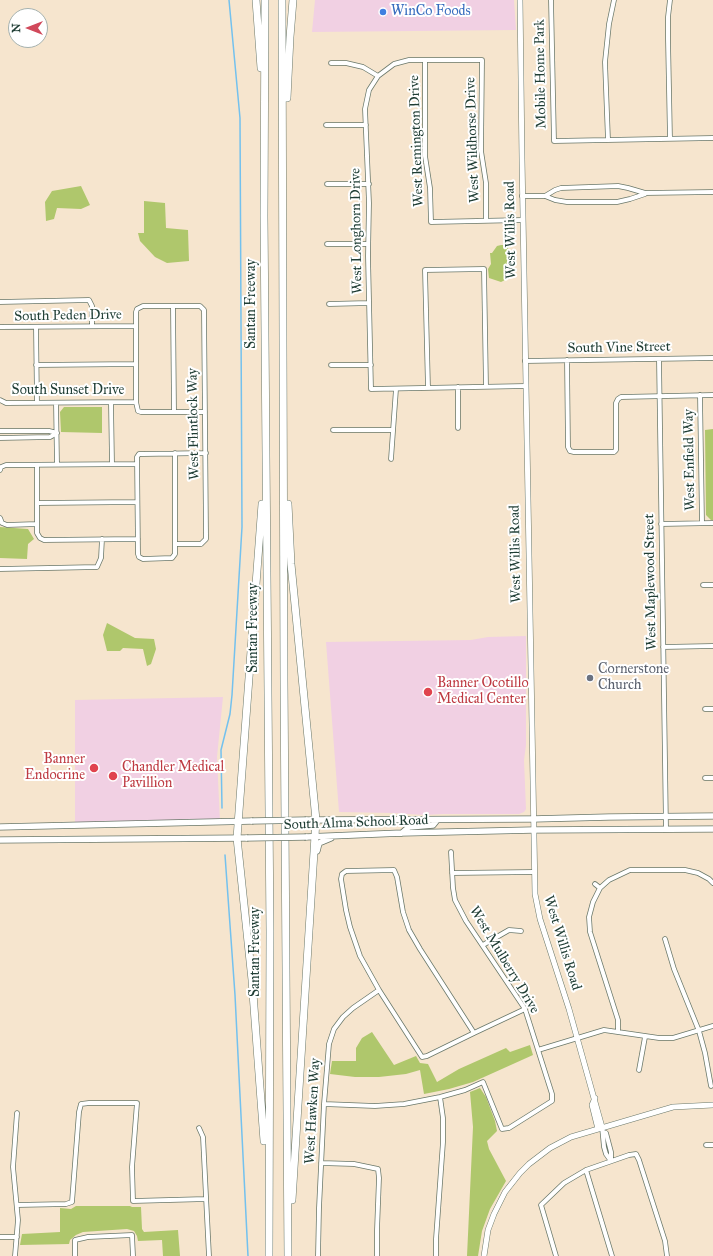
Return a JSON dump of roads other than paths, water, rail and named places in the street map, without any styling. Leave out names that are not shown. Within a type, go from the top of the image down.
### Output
[{"type":"highway","points":[[256,0],[265,118]]},
{"type":"highway","name":"Santan Freeway","points":[[266,0],[264,224],[270,930],[269,1256]]},
{"type":"highway","points":[[282,0],[284,680],[288,1256]]},
{"type":"highway","points":[[282,136],[286,108],[293,0]]},
{"type":"highway","points":[[266,416],[261,521],[237,838],[262,1106],[268,1204]]},
{"type":"highway","points":[[284,448],[292,564],[316,820],[288,1256]]},
{"type":"main road","name":"South Alma School Road","points":[[0,827],[238,821],[713,816]]},
{"type":"main road","points":[[402,833],[409,827],[430,826],[437,820]]},
{"type":"main road","name":"South Alma School Road","points":[[0,840],[247,838],[533,830],[713,829]]},
{"type":"main road","points":[[309,926],[313,914],[317,846],[324,839],[339,836]]},
{"type":"street","name":"West Willis Road","points":[[520,0],[522,196],[535,894],[540,919],[595,1098],[592,1105],[601,1129],[606,1133],[611,1152],[611,1161]]},
{"type":"street","name":"Mobile Home Park","points":[[551,0],[554,141],[713,138]]},
{"type":"street","points":[[608,140],[605,62],[609,24],[614,0]]},
{"type":"street","points":[[670,0],[668,17],[670,139]]},
{"type":"street","points":[[331,63],[346,63],[363,67],[378,76],[394,64],[409,60],[425,60]]},
{"type":"street","name":"West Wildhorse Drive","points":[[425,60],[482,60],[481,151],[486,183],[486,220]]},
{"type":"street","name":"West Remington Drive","points":[[425,60],[425,156],[430,188],[431,222],[486,220]]},
{"type":"street","name":"West Longhorn Drive","points":[[378,76],[369,90],[365,109],[368,184],[371,389],[396,389]]},
{"type":"street","points":[[326,125],[366,125]]},
{"type":"street","points":[[327,184],[368,184]]},
{"type":"street","points":[[546,196],[554,190],[575,187],[622,186],[645,193],[713,192]]},
{"type":"street","points":[[522,196],[546,196],[555,200],[567,202],[610,202],[624,201],[645,193]]},
{"type":"street","points":[[486,220],[523,220]]},
{"type":"street","points":[[327,244],[368,244]]},
{"type":"street","points":[[428,388],[425,270],[484,269],[486,387]]},
{"type":"street","points":[[0,302],[89,300],[92,306],[92,326]]},
{"type":"street","points":[[330,304],[369,303]]},
{"type":"street","name":"South Peden Drive","points":[[0,328],[136,326],[137,309],[143,306],[202,306]]},
{"type":"street","points":[[173,306],[174,412]]},
{"type":"street","name":"West Flintlock Way","points":[[175,544],[201,544],[204,542],[206,535],[204,310],[202,306]]},
{"type":"street","points":[[136,326],[136,402]]},
{"type":"street","points":[[36,327],[37,403]]},
{"type":"street","name":"South Vine Street","points":[[525,361],[713,358]]},
{"type":"street","name":"West Maplewood Street","points":[[659,359],[666,829]]},
{"type":"street","points":[[567,360],[568,447],[570,451],[574,452],[614,452],[616,450],[616,403],[621,396],[713,395]]},
{"type":"street","points":[[36,365],[136,364]]},
{"type":"street","points":[[331,365],[371,365]]},
{"type":"street","points":[[391,459],[396,389],[526,386]]},
{"type":"street","points":[[458,388],[458,428]]},
{"type":"street","name":"West Enfield Way","points":[[700,395],[702,523]]},
{"type":"street","name":"South Sunset Drive","points":[[0,400],[6,403],[136,402],[138,410],[141,412],[205,412]]},
{"type":"street","points":[[56,403],[57,464]]},
{"type":"street","points":[[111,403],[112,464]]},
{"type":"street","points":[[0,431],[50,430],[57,434]]},
{"type":"street","points":[[333,430],[392,430]]},
{"type":"street","points":[[0,438],[50,437],[57,434]]},
{"type":"street","points":[[175,453],[174,557],[150,559],[139,557],[137,457],[139,454],[175,453],[206,453]]},
{"type":"street","points":[[1,468],[6,465],[137,464]]},
{"type":"street","points":[[37,465],[37,533],[40,538],[44,540],[138,539]]},
{"type":"street","points":[[37,503],[137,502]]},
{"type":"street","points":[[0,518],[2,523],[7,525],[37,524]]},
{"type":"street","points":[[661,524],[713,523]]},
{"type":"street","points":[[0,569],[97,567],[101,558],[102,539]]},
{"type":"street","points":[[703,585],[713,585]]},
{"type":"street","points":[[663,648],[713,646]]},
{"type":"street","points":[[705,709],[713,709]]},
{"type":"street","points":[[705,778],[713,778]]},
{"type":"street","name":"West Mulberry Drive","points":[[440,1097],[465,1090],[483,1082],[502,1129],[509,1128],[552,1101],[552,1094],[525,1010],[466,921],[455,900],[452,888],[451,852]]},
{"type":"street","points":[[474,1033],[409,930],[403,912],[397,877],[394,870],[346,871],[342,874],[341,879],[350,927],[360,956],[379,990],[422,1057],[525,1010]]},
{"type":"street","points":[[618,1032],[618,1020],[590,932],[589,917],[592,902],[600,888],[609,880],[630,870],[685,870],[698,873],[713,883]]},
{"type":"street","points":[[452,873],[534,872]]},
{"type":"street","points":[[595,884],[600,888]]},
{"type":"street","points":[[483,945],[509,930],[521,931]]},
{"type":"street","points":[[665,939],[674,969],[699,1031],[711,1086]]},
{"type":"street","name":"West Hawken Way","points":[[318,1256],[324,1104],[328,1052],[331,1037],[334,1029],[343,1016],[379,990]]},
{"type":"street","points":[[538,1050],[604,1030],[644,1037],[673,1038],[713,1026]]},
{"type":"street","points":[[639,1070],[644,1037]]},
{"type":"street","points":[[324,1104],[389,1105],[404,1104],[440,1097],[443,1124],[436,1256]]},
{"type":"street","points":[[17,1205],[66,1204],[72,1202],[79,1112],[81,1104],[137,1103],[132,1167],[132,1201],[206,1199]]},
{"type":"street","points":[[484,1256],[488,1230],[505,1192],[529,1164],[550,1148],[571,1137],[673,1107],[713,1105]]},
{"type":"street","points":[[15,1256],[18,1220],[13,1168],[17,1113]]},
{"type":"street","points":[[199,1128],[203,1137],[209,1256]]},
{"type":"street","points":[[706,1145],[713,1145]]},
{"type":"street","points":[[556,1256],[541,1205],[564,1183],[586,1170],[628,1155],[636,1154],[665,1241],[667,1256]]},
{"type":"street","points":[[321,1163],[354,1164],[378,1169],[377,1256]]},
{"type":"street","points":[[586,1170],[612,1256]]},
{"type":"street","points":[[75,1256],[75,1240],[88,1237],[132,1235],[133,1256]]},
{"type":"street","points":[[0,1237],[17,1237]]},
{"type":"waterway","points":[[222,808],[221,750],[230,714],[232,695],[242,527],[240,118],[229,0]]},
{"type":"waterway","points":[[225,855],[235,995],[248,1256]]},
{"type":"place","name":"WinCo Foods","points":[[383,12]]},
{"type":"place","name":"Cornerstone Church","points":[[590,678]]},
{"type":"place","name":"Banner Ocotillo Medical Center","points":[[428,692]]},
{"type":"place","name":"Banner Endocrine","points":[[94,768]]},
{"type":"place","name":"Chandler Medical Pavillion","points":[[113,776]]}]
